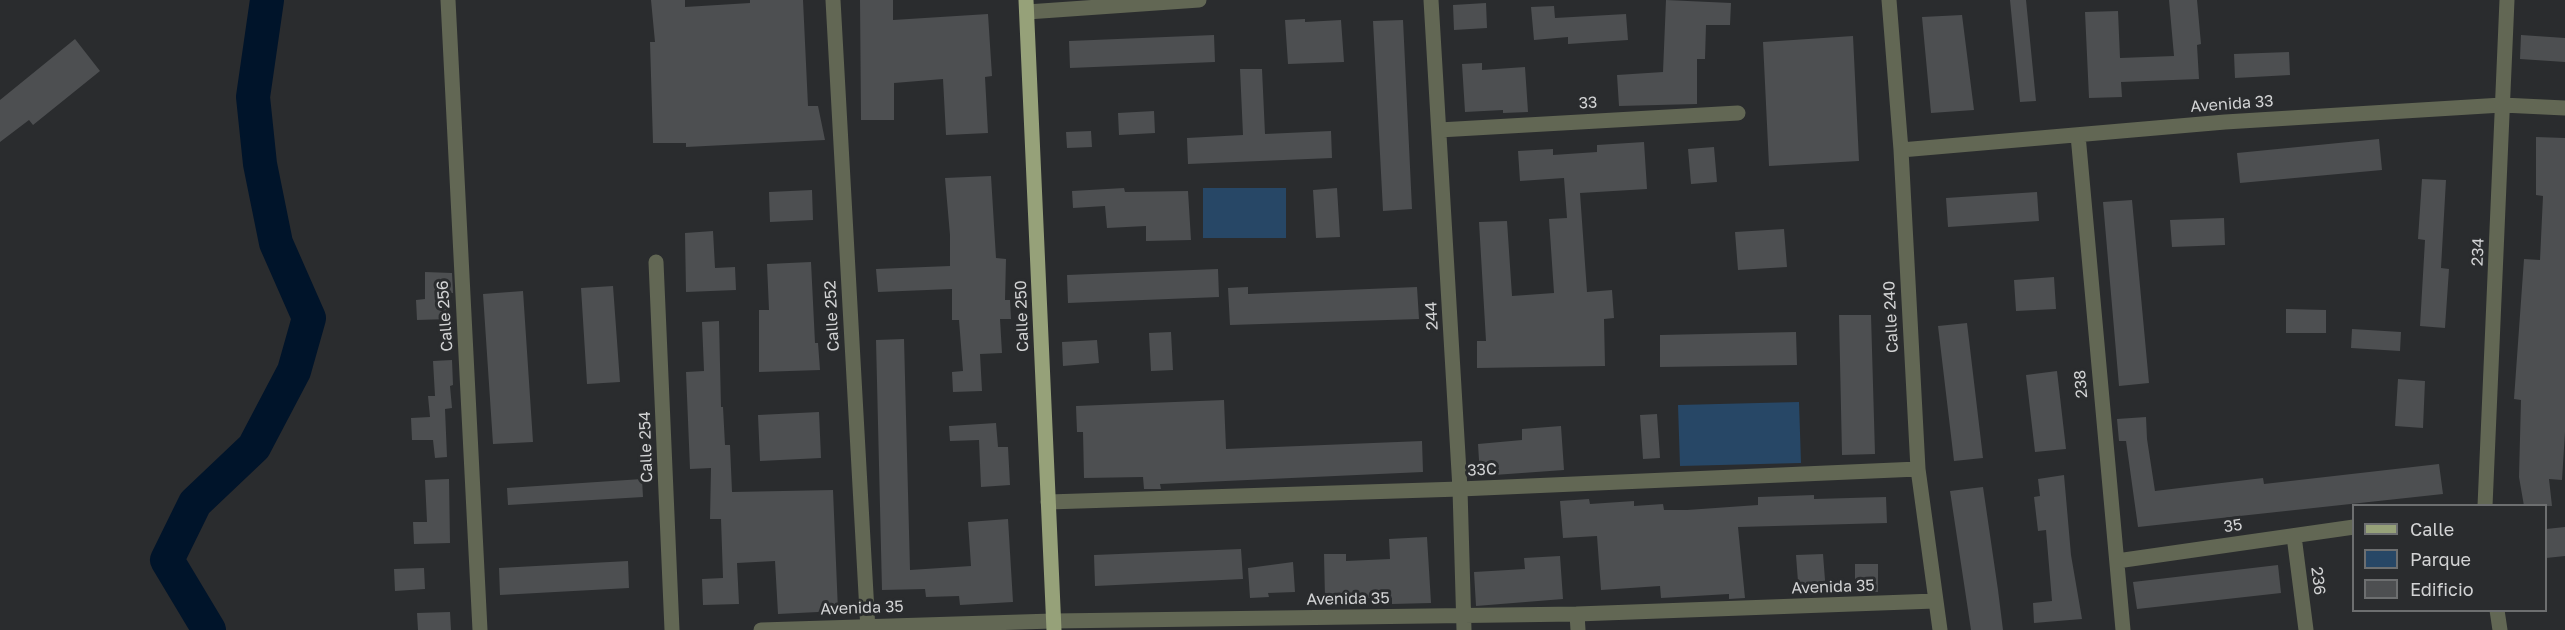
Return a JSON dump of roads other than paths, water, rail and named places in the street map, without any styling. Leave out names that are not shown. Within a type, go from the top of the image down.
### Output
[{"type":"main road","name":"Calle 250","points":[[1027,6],[1054,625]]},
{"type":"street","name":"Calle 256","points":[[448,0],[480,630]]},
{"type":"street","name":"Calle 252","points":[[833,0],[868,628]]},
{"type":"street","points":[[1027,6],[1198,0]]},
{"type":"street","name":"244","points":[[1431,0],[1460,489],[1464,623]]},
{"type":"street","name":"Calle 240","points":[[1889,0],[1901,150],[1918,469],[1940,630]]},
{"type":"street","name":"234","points":[[2485,504],[2506,0]]},
{"type":"street","name":"Avenida 33","points":[[1901,150],[2225,122],[2502,105],[2565,108]]},
{"type":"street","name":"33","points":[[1439,130],[1738,113]]},
{"type":"street","name":"238","points":[[2078,135],[2123,630]]},
{"type":"street","name":"Calle 254","points":[[656,262],[672,630]]},
{"type":"street","name":"33C","points":[[1048,502],[1460,489],[1918,469]]},
{"type":"street","name":"35","points":[[2117,561],[2352,527]]},
{"type":"street","name":"236","points":[[2294,536],[2306,630]]},
{"type":"street","name":"Avenida 35","points":[[761,630],[1054,625],[1464,623],[1578,614],[1935,601]]},
{"type":"street","points":[[2497,612],[2500,630]]},
{"type":"street","points":[[1578,614],[1578,630]]},
{"type":"waterway","points":[[209,630],[167,560],[195,503],[254,447],[294,371],[309,318],[276,243],[260,164],[253,97],[267,0]]}]
